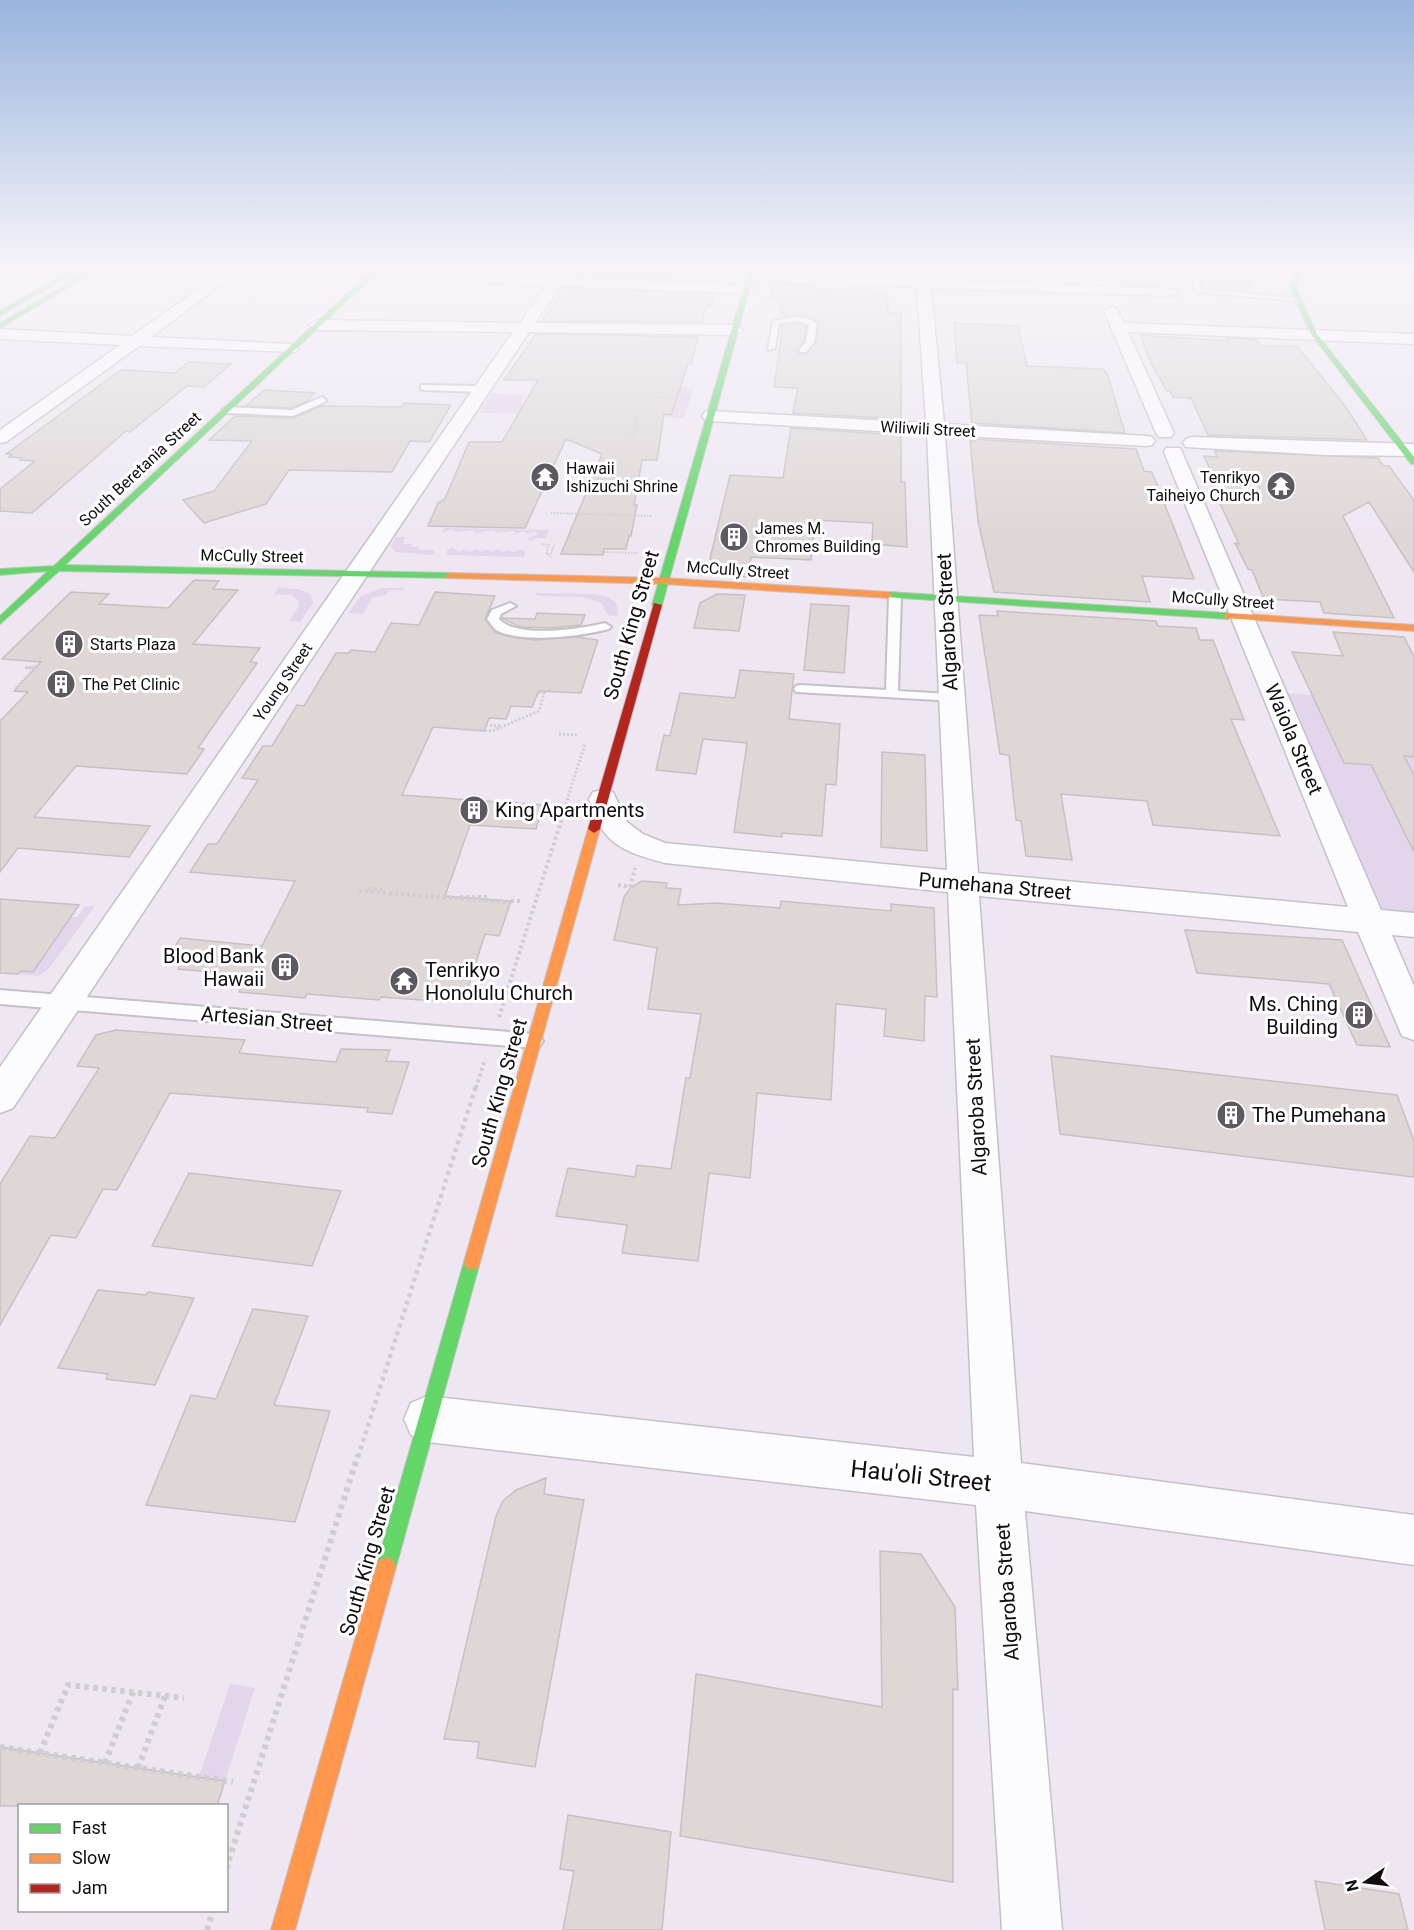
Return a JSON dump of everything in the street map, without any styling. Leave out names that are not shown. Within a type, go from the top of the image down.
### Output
[{"type":"main road","name":"South Beretania Street","points":[[0,621],[283,356]]},
{"type":"main road","name":"South King Street","points":[[283,1930],[728,356]]},
{"type":"main road","points":[[1332,356],[1411,454]]},
{"type":"main road","name":"McCully Street","points":[[8,558],[59,568]]},
{"type":"main road","name":"McCully Street","points":[[0,572],[59,568],[664,581],[1414,628]]},
{"type":"main road","points":[[0,621],[9,606],[8,594]]},
{"type":"street","points":[[0,438],[116,356]]},
{"type":"street","name":"Young Street","points":[[0,1097],[504,356]]},
{"type":"street","name":"Algaroba Street","points":[[928,356],[936,429],[999,1484],[1032,1930]]},
{"type":"street","name":"Waiola Street","points":[[1134,356],[1177,442],[1242,617],[1372,921],[1414,1026]]},
{"type":"street","name":"Wiliwili Street","points":[[711,416],[1146,441],[1159,449],[1177,442]]},
{"type":"street","points":[[1177,442],[1411,454]]},
{"type":"street","name":"Pumehana Street","points":[[603,799],[607,818],[618,833],[641,846],[659,851],[964,884],[1414,924]]},
{"type":"street","name":"Hau'oli Street","points":[[427,1419],[999,1484],[1414,1540]]},
{"type":"lane","points":[[424,387],[482,389]]},
{"type":"lane","points":[[226,410],[293,413],[322,400]]},
{"type":"lane","points":[[892,695],[896,596]]},
{"type":"lane","points":[[510,606],[499,610],[493,617],[500,627],[511,631],[573,634],[605,627]]},
{"type":"lane","points":[[800,689],[951,698]]},
{"type":"lane","name":"Artesian Street","points":[[0,997],[534,1041]]},
{"type":"path","points":[[591,394],[624,396]]},
{"type":"path","points":[[656,397],[690,399]]},
{"type":"path","points":[[631,441],[638,426],[635,424],[637,417]]},
{"type":"path","points":[[571,476],[599,477],[612,481]]},
{"type":"path","points":[[597,480],[663,481]]},
{"type":"path","points":[[551,513],[652,516]]},
{"type":"path","points":[[542,544],[549,545],[546,554],[550,556],[554,545]]},
{"type":"path","points":[[604,552],[638,552]]},
{"type":"path","points":[[424,615],[435,592]]},
{"type":"path","points":[[16,688],[35,668],[25,668],[37,666]]},
{"type":"path","points":[[461,729],[492,731],[538,711],[544,693],[538,692]]},
{"type":"path","points":[[486,725],[504,726]]},
{"type":"path","points":[[559,735],[577,735]]},
{"type":"path","points":[[504,1001],[586,740]]},
{"type":"path","points":[[618,885],[630,887]]},
{"type":"path","points":[[369,891],[370,889],[396,892]]},
{"type":"path","points":[[359,891],[485,901],[522,901]]},
{"type":"path","points":[[460,897],[487,897],[485,901]]},
{"type":"path","points":[[228,1863],[475,1089]]},
{"type":"path","points":[[40,1754],[68,1685],[183,1698]]},
{"type":"path","points":[[105,1763],[133,1692]]},
{"type":"path","points":[[138,1768],[165,1696]]},
{"type":"path","points":[[0,1748],[233,1782]]},
{"type":"path","points":[[207,1930],[213,1912]]},
{"type":"shaded area","points":[[677,385],[694,388],[684,418],[653,416],[654,414],[671,415]]},
{"type":"shaded area","points":[[492,393],[523,395],[521,405],[574,414],[479,413]]},
{"type":"shaded area","points":[[444,528],[549,530],[546,538],[534,538],[533,541],[526,539],[539,534],[535,531],[528,534],[523,531],[517,534],[513,531],[497,533],[493,530],[477,533],[473,530],[456,532],[452,529],[442,533]]},
{"type":"shaded area","points":[[396,537],[405,537],[403,544],[412,544],[411,547],[418,547],[418,550],[434,550],[434,555],[395,552],[391,546]]},
{"type":"shaded area","points":[[453,548],[459,552],[465,549],[470,552],[476,549],[481,552],[487,549],[492,552],[498,549],[502,552],[508,550],[513,552],[520,549],[525,552],[524,557],[447,555],[447,550]]},
{"type":"shaded area","points":[[278,588],[298,589],[311,594],[313,603],[300,622],[289,621],[299,606],[298,600],[291,595],[274,594]]},
{"type":"shaded area","points":[[382,588],[404,588],[403,591],[389,590],[386,595],[372,598],[363,614],[348,613],[361,596]]},
{"type":"shaded area","points":[[535,593],[593,594],[608,597],[615,602],[618,609],[617,616],[608,615],[601,603],[584,597],[538,596]]},
{"type":"shaded area","points":[[1286,693],[1414,703],[1414,919],[1385,916]]},
{"type":"shaded area","points":[[85,906],[95,906],[48,970],[38,976],[18,974],[21,971],[33,972],[71,917],[77,917]]},
{"type":"shaded area","points":[[230,1684],[255,1688],[225,1781],[199,1777]]},
{"type":"building","points":[[521,356],[693,356],[691,364],[688,364],[671,415],[664,414],[657,460],[642,460],[634,505],[637,505],[626,549],[604,549],[603,555],[561,554],[602,454],[566,439],[525,528],[428,526],[438,503],[445,499],[469,442],[502,442],[538,380],[504,380]]},
{"type":"building","points":[[778,356],[901,356],[901,419],[793,413],[798,388],[774,387]]},
{"type":"building","points":[[956,356],[1025,356],[1027,366],[1103,369],[1107,373],[1125,433],[972,423],[966,363],[957,363]]},
{"type":"building","points":[[1148,356],[1305,356],[1345,406],[1367,440],[1208,435],[1191,398],[1173,397]]},
{"type":"building","points":[[188,362],[231,364],[204,387],[187,386],[130,432],[126,431],[32,513],[0,511],[0,489],[35,461],[20,460],[22,458],[9,457],[12,454],[6,454],[121,370],[175,373]]},
{"type":"building","points":[[264,390],[315,393],[307,401],[292,408],[246,406]]},
{"type":"building","points":[[404,403],[451,405],[429,442],[410,441],[392,472],[289,470],[266,504],[204,523],[183,500],[214,491],[252,441],[209,440],[235,416],[293,418],[321,406],[401,407]]},
{"type":"building","points":[[791,428],[901,435],[901,482],[905,482],[907,547],[872,544],[873,523],[815,520],[811,560],[751,557],[748,577],[736,576],[710,559],[730,475],[783,478]]},
{"type":"building","points":[[974,439],[1136,449],[1144,471],[1152,472],[1194,579],[1142,576],[1150,602],[994,592],[978,521],[970,441],[975,441]]},
{"type":"building","points":[[1215,451],[1378,458],[1383,466],[1389,466],[1414,500],[1414,572],[1369,502],[1343,516],[1394,618],[1324,613],[1320,602],[1264,599],[1252,570],[1248,569],[1235,543],[1239,544],[1206,474],[1212,474],[1204,456],[1217,457]]},
{"type":"building","points":[[224,548],[235,558],[232,562],[211,562]]},
{"type":"building","points":[[194,580],[219,581],[213,589],[238,590],[193,644],[260,648],[250,662],[257,663],[198,748],[204,749],[187,774],[76,766],[34,817],[150,826],[129,857],[18,848],[0,872],[0,721],[28,692],[14,691],[41,662],[2,659],[71,592],[109,594],[99,604],[168,608]]},
{"type":"building","points":[[435,592],[495,596],[485,619],[495,632],[506,636],[535,640],[577,637],[598,640],[581,693],[539,691],[532,707],[511,706],[506,719],[489,718],[484,731],[433,727],[402,795],[543,805],[536,829],[470,825],[445,896],[511,901],[499,936],[485,934],[464,1000],[451,999],[449,1002],[381,997],[379,1000],[307,994],[305,998],[239,992],[247,975],[178,969],[181,963],[166,962],[180,938],[262,946],[295,881],[190,872],[208,844],[217,844],[258,780],[242,778],[263,746],[272,746],[297,705],[304,706],[336,653],[349,653],[351,650],[375,652],[391,623],[419,625]]},
{"type":"building","points":[[717,594],[745,595],[739,631],[694,628],[700,603]]},
{"type":"building","points":[[811,604],[849,606],[844,673],[804,670]]},
{"type":"building","points":[[997,611],[1156,621],[1158,626],[1196,628],[1200,640],[1213,640],[1244,720],[1231,719],[1280,836],[1153,825],[1147,801],[1061,794],[1072,860],[1026,856],[1021,821],[1016,820],[1009,755],[1000,754],[979,615],[998,616]]},
{"type":"building","points":[[537,613],[585,615],[581,625],[549,628],[520,627],[502,618],[535,619]]},
{"type":"building","points":[[1333,632],[1404,637],[1414,657],[1414,757],[1404,756],[1414,775],[1414,852],[1371,765],[1344,763],[1292,652],[1343,656]]},
{"type":"building","points":[[740,670],[794,674],[789,719],[840,724],[836,785],[826,784],[822,836],[782,833],[782,837],[734,832],[747,743],[703,739],[696,774],[656,770],[664,735],[670,736],[680,693],[735,698]]},
{"type":"building","points":[[882,752],[925,755],[927,851],[881,847]]},
{"type":"building","points":[[642,881],[667,883],[666,888],[681,889],[678,905],[715,903],[780,908],[781,901],[891,911],[891,904],[934,908],[937,997],[925,996],[924,1041],[884,1036],[886,1009],[836,1004],[831,1100],[757,1093],[750,1178],[709,1173],[698,1261],[622,1253],[627,1225],[556,1216],[568,1168],[635,1177],[637,1165],[671,1169],[686,1078],[690,1078],[701,1014],[648,1009],[657,948],[614,940],[624,897],[631,887]]},
{"type":"building","points":[[0,899],[79,905],[33,972],[0,973]]},
{"type":"building","points":[[1185,930],[1342,940],[1390,1047],[1357,1045],[1329,984],[1197,973]]},
{"type":"building","points":[[116,1030],[245,1040],[239,1053],[336,1062],[341,1049],[390,1050],[386,1061],[409,1062],[392,1114],[367,1112],[368,1108],[170,1093],[117,1190],[103,1189],[76,1238],[51,1235],[0,1325],[0,1184],[30,1136],[55,1138],[99,1068],[77,1066],[96,1035]]},
{"type":"building","name":"The Pumehana","points":[[1051,1056],[1397,1095],[1414,1141],[1414,1177],[1060,1134]]},
{"type":"building","points":[[189,1173],[341,1191],[312,1266],[152,1246]]},
{"type":"building","points":[[98,1290],[146,1295],[148,1292],[194,1298],[155,1385],[106,1379],[108,1374],[58,1368]]},
{"type":"building","points":[[253,1309],[308,1316],[274,1405],[330,1411],[295,1522],[146,1505],[191,1395],[216,1399]]},
{"type":"building","points":[[546,1478],[544,1494],[584,1500],[535,1767],[477,1758],[479,1742],[444,1739],[496,1516],[503,1501],[516,1490]]},
{"type":"building","points":[[880,1551],[921,1554],[955,1607],[958,1690],[953,1689],[953,1882],[680,1836],[696,1674],[882,1707]]},
{"type":"building","points":[[0,1747],[225,1781],[218,1804],[18,1804],[18,1806],[0,1806]]},
{"type":"building","points":[[568,1815],[671,1832],[662,1930],[563,1930],[574,1871],[560,1869]]},
{"type":"building","points":[[1315,1881],[1399,1894],[1408,1930],[1325,1930]]},
{"type":"traffic: fast","points":[[0,621],[284,356]]},
{"type":"traffic: fast","points":[[657,605],[727,356]]},
{"type":"traffic: fast","points":[[1331,356],[1414,462]]},
{"type":"traffic: fast","points":[[0,572],[59,568],[450,576]]},
{"type":"traffic: fast","points":[[888,595],[1228,616]]},
{"type":"traffic: fast","points":[[386,1567],[472,1262]]},
{"type":"traffic: slow","points":[[450,576],[664,581],[888,595]]},
{"type":"traffic: slow","points":[[1228,616],[1414,628]]},
{"type":"traffic: slow","points":[[472,1262],[594,829]]},
{"type":"traffic: slow","points":[[283,1930],[386,1567]]},
{"type":"traffic: jam","points":[[594,829],[657,605]]},
{"type":"place","name":"Hawaii Ishizuchi Shrine","points":[[545,477]]},
{"type":"place","name":"Tenrikyo Taiheiyo Church","points":[[1281,486]]},
{"type":"place","name":"James M. Chromes Building","points":[[734,537]]},
{"type":"place","name":"Starts Plaza","points":[[69,644]]},
{"type":"place","name":"The Pet Clinic","points":[[61,684]]},
{"type":"place","name":"King Apartments","points":[[474,810]]},
{"type":"place","name":"Blood Bank Hawaii","points":[[285,967]]},
{"type":"place","name":"Tenrikyo Honolulu Church","points":[[404,981]]},
{"type":"place","name":"Ms. Ching Building","points":[[1359,1015]]},
{"type":"place","name":"The Pumehana","points":[[1231,1115]]}]
